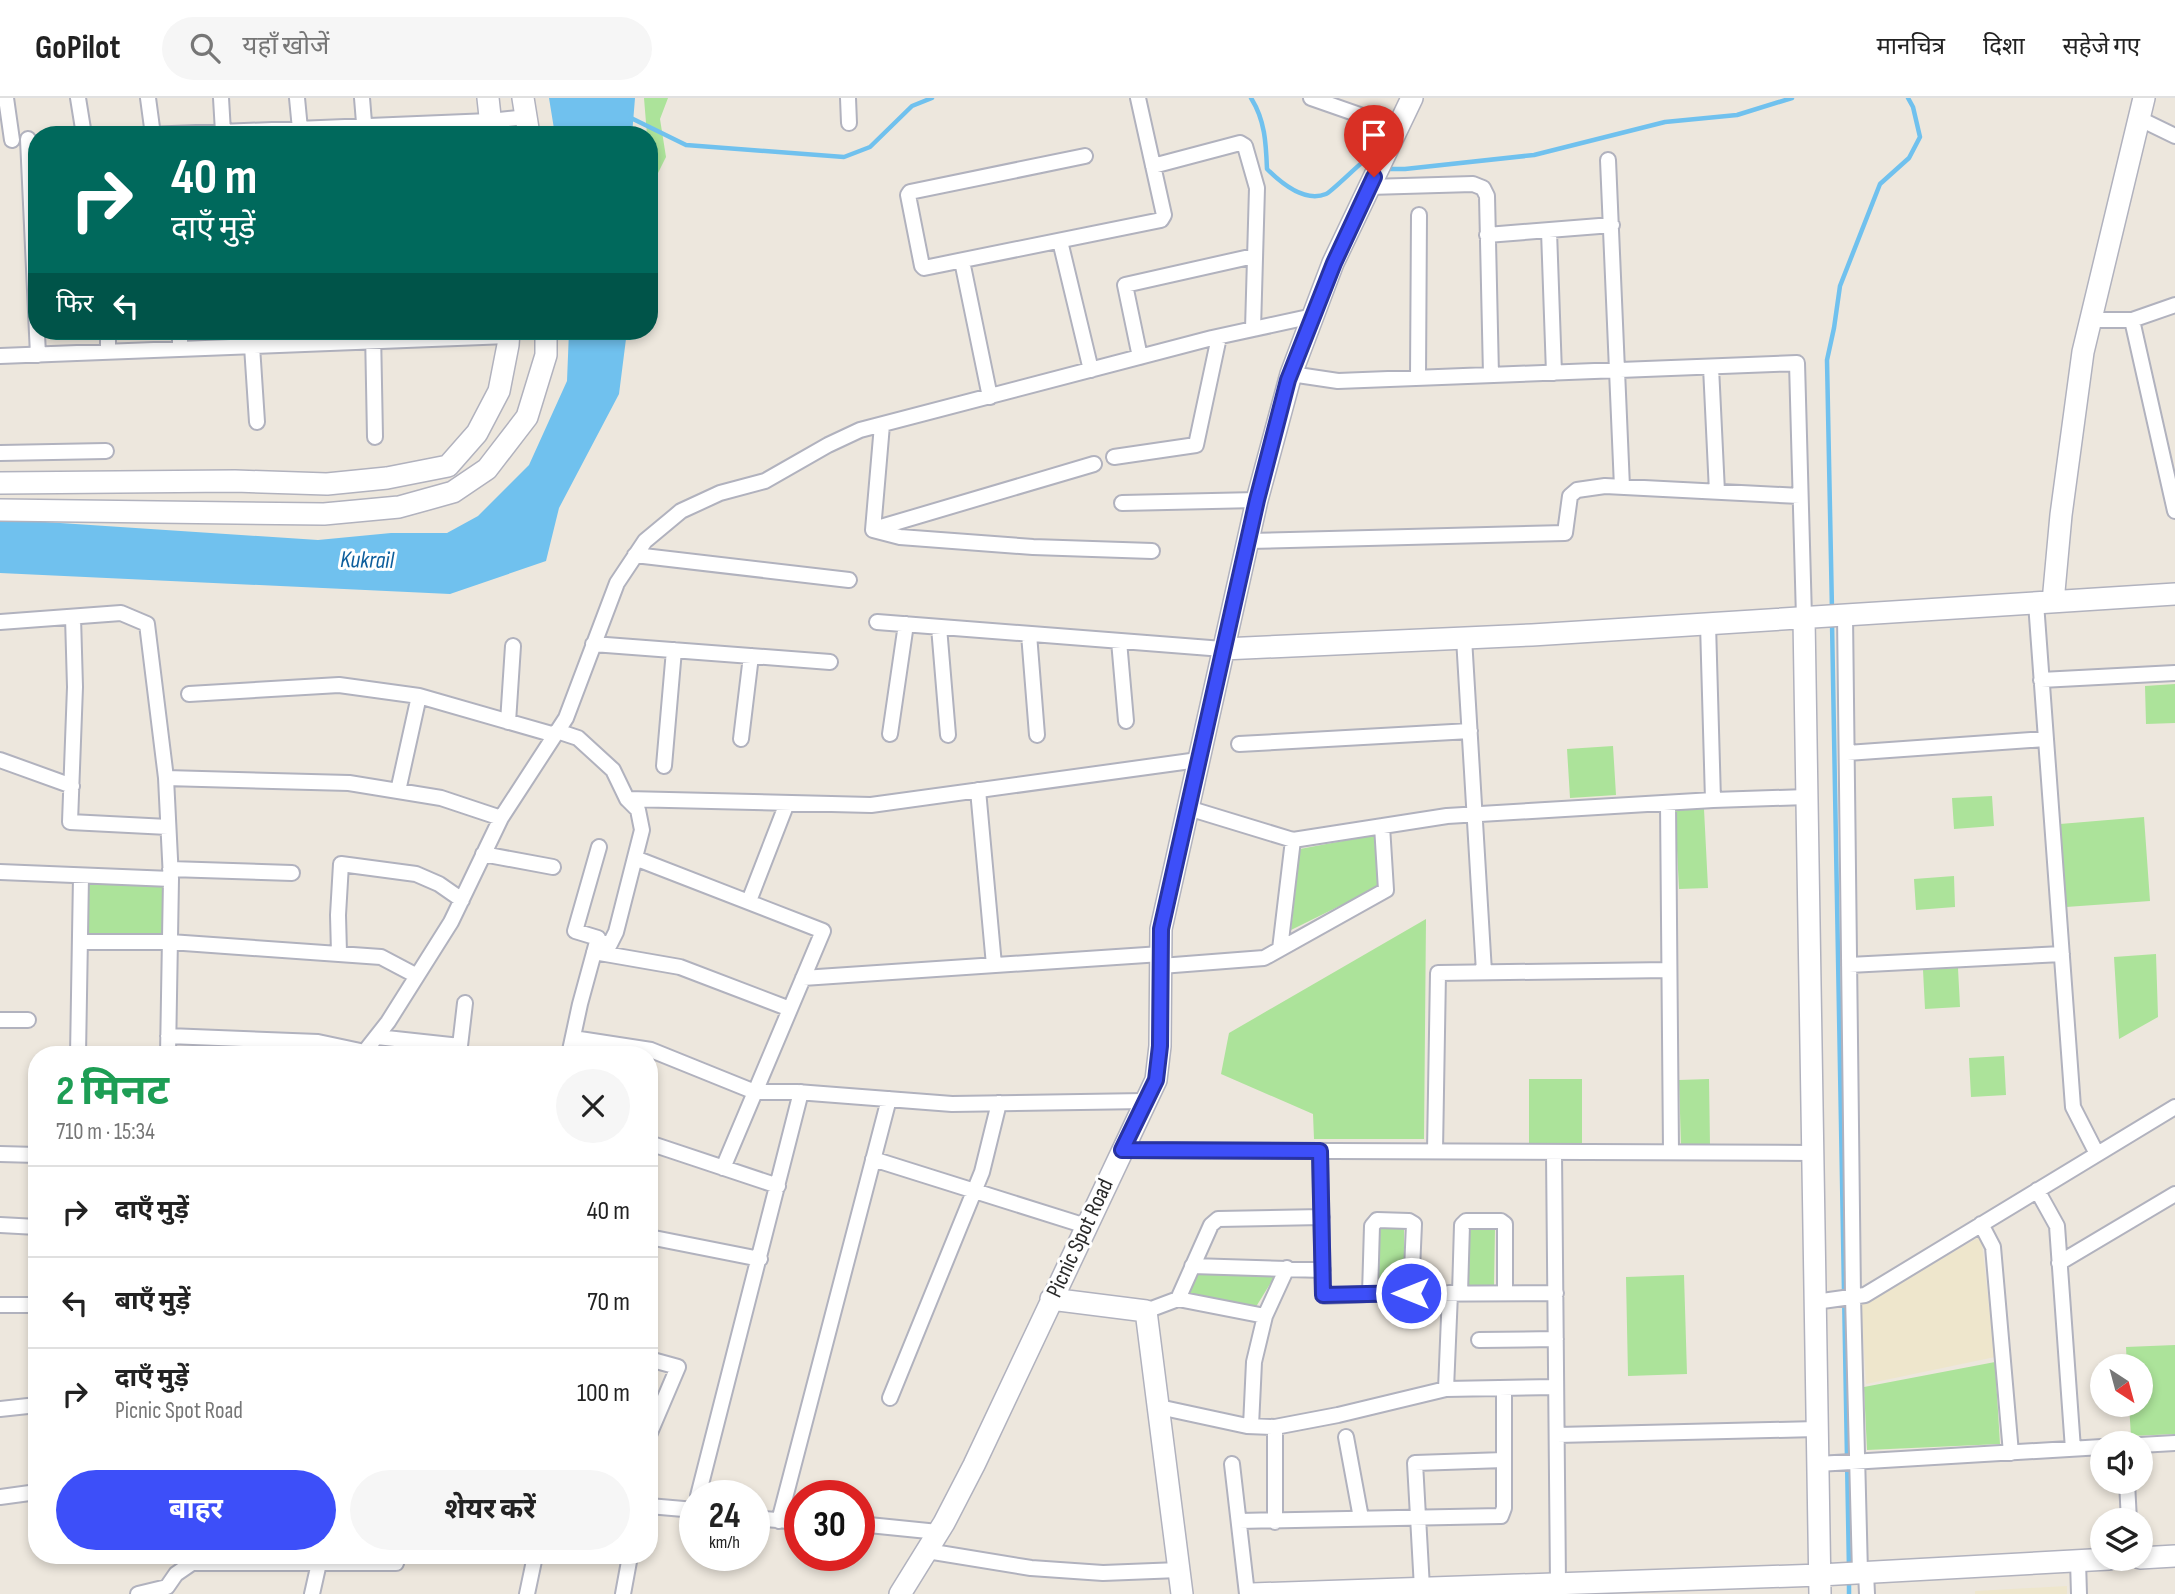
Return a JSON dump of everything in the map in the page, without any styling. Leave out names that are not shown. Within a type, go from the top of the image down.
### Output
[{"type":"street","points":[[6,98],[6,140],[28,139]]},
{"type":"street","points":[[78,98],[83,126]]},
{"type":"street","points":[[148,98],[152,126]]},
{"type":"street","points":[[221,98],[223,126]]},
{"type":"street","points":[[296,98],[307,126]]},
{"type":"street","points":[[362,98],[365,126]]},
{"type":"street","points":[[488,98],[491,126]]},
{"type":"street","points":[[848,98],[849,123]]},
{"type":"street","points":[[1085,156],[910,192],[908,195],[922,266],[924,268],[962,261],[1161,220],[1164,215],[1139,98]]},
{"type":"street","points":[[1311,98],[1398,128]]},
{"type":"street","name":"Picnic Spot Road","points":[[900,1594],[933,1541],[974,1465],[1156,1080],[1160,1046],[1161,929],[1257,500],[1291,374],[1313,316],[1334,263],[1412,98]]},
{"type":"street","points":[[2096,1154],[2073,1108],[2042,680],[2045,602],[2061,515],[2083,352],[2141,108],[2175,136]]},
{"type":"street","points":[[497,126],[526,117]]},
{"type":"street","points":[[1153,166],[1244,144],[1257,188],[1253,329]]},
{"type":"street","points":[[1608,160],[1622,487]]},
{"type":"street","points":[[1372,182],[1478,185],[1487,196],[1491,375]]},
{"type":"street","points":[[1418,378],[1419,215]]},
{"type":"street","points":[[1486,235],[1612,225]]},
{"type":"street","points":[[1549,230],[1554,373]]},
{"type":"street","points":[[1060,241],[1091,370]]},
{"type":"street","points":[[1140,357],[1125,285],[1254,256]]},
{"type":"street","points":[[962,261],[990,397]]},
{"type":"street","points":[[2091,320],[2132,320],[2175,305]]},
{"type":"street","points":[[369,1046],[451,922],[501,818],[566,718],[617,583],[645,541],[681,511],[720,493],[765,481],[860,430],[1219,337],[1313,316]]},
{"type":"street","points":[[2132,320],[2175,511]]},
{"type":"street","points":[[1114,457],[1196,445],[1219,337]]},
{"type":"street","points":[[38,340],[38,355]]},
{"type":"street","points":[[108,340],[108,351]]},
{"type":"street","points":[[180,340],[180,348]]},
{"type":"street","points":[[0,356],[180,348],[237,340]]},
{"type":"street","points":[[251,340],[257,422]]},
{"type":"street","points":[[373,340],[374,437]]},
{"type":"street","points":[[0,482],[234,481],[327,484],[387,478],[448,466],[477,433],[499,391],[508,340]]},
{"type":"street","points":[[0,510],[324,514],[399,507],[453,492],[487,469],[527,417],[545,355],[545,340]]},
{"type":"street","points":[[1291,374],[1339,381],[1797,363],[1804,618],[1818,1464],[1844,1577],[1867,1594]]},
{"type":"street","points":[[1711,366],[1717,492]]},
{"type":"street","points":[[873,530],[882,425]]},
{"type":"street","points":[[0,453],[106,451]]},
{"type":"street","points":[[873,530],[1094,464]]},
{"type":"street","points":[[1248,541],[1566,533],[1570,496],[1577,490],[1605,486],[1800,496]]},
{"type":"street","points":[[1122,503],[1257,500]]},
{"type":"street","points":[[873,530],[900,537],[1033,547],[1152,551]]},
{"type":"street","points":[[635,555],[849,580]]},
{"type":"street","points":[[877,622],[1223,649],[1708,624],[2175,594],[2175,587]]},
{"type":"street","points":[[0,622],[121,612],[147,624],[166,778],[171,874],[168,1046]]},
{"type":"street","points":[[1836,616],[1846,753],[1849,965],[1846,1298],[1850,1462],[1844,1577]]},
{"type":"street","points":[[73,617],[75,687],[70,822],[168,827]]},
{"type":"street","points":[[1708,624],[1713,800]]},
{"type":"street","points":[[890,734],[906,625]]},
{"type":"street","points":[[939,627],[948,735]]},
{"type":"street","points":[[1029,634],[1037,735]]},
{"type":"street","points":[[1464,638],[1484,972]]},
{"type":"street","points":[[1119,641],[1126,721]]},
{"type":"street","points":[[593,644],[830,662]]},
{"type":"street","points":[[508,722],[513,646]]},
{"type":"street","points":[[664,766],[674,650]]},
{"type":"street","points":[[741,739],[751,656]]},
{"type":"street","points":[[2042,680],[2175,673]]},
{"type":"street","points":[[189,694],[339,685],[419,696],[508,722],[578,738],[613,771],[627,799],[638,810],[642,830],[615,932],[610,944],[596,946]]},
{"type":"street","points":[[398,791],[419,696]]},
{"type":"street","points":[[1239,744],[1470,732]]},
{"type":"street","points":[[1846,753],[2046,740]]},
{"type":"street","points":[[0,760],[72,786]]},
{"type":"street","points":[[627,799],[871,804],[1198,760]]},
{"type":"street","points":[[166,778],[349,783],[441,798],[501,818]]},
{"type":"street","points":[[978,790],[994,965]]},
{"type":"street","points":[[1188,808],[1293,840],[1447,816],[1807,797]]},
{"type":"street","points":[[749,901],[787,803]]},
{"type":"street","points":[[1668,803],[1671,1152]]},
{"type":"street","points":[[803,978],[994,965],[1264,958],[1386,890],[1382,826]]},
{"type":"street","points":[[1280,949],[1293,840]]},
{"type":"street","points":[[571,1046],[598,938],[575,931],[598,847]]},
{"type":"street","points":[[484,854],[553,867]]},
{"type":"street","points":[[635,858],[823,931],[723,1168]]},
{"type":"street","points":[[340,953],[338,915],[341,864],[416,874],[439,884],[462,900]]},
{"type":"street","points":[[0,872],[81,876],[292,873]]},
{"type":"street","points":[[78,1046],[81,876]]},
{"type":"street","points":[[80,942],[170,942],[381,957],[417,976]]},
{"type":"street","points":[[596,946],[680,967],[790,1009]]},
{"type":"street","points":[[1849,965],[2062,954]]},
{"type":"street","points":[[1435,1151],[1438,973],[1669,970]]},
{"type":"street","points":[[377,1037],[460,1046],[465,1003]]},
{"type":"street","points":[[0,1020],[28,1020]]},
{"type":"street","points":[[168,1036],[318,1042],[334,1046]]},
{"type":"street","points":[[573,1038],[625,1046]]},
{"type":"street","points":[[658,1053],[755,1091],[952,1104],[1145,1101]]},
{"type":"street","points":[[702,1480],[801,1092]]},
{"type":"street","points":[[779,1521],[889,1099]]},
{"type":"street","points":[[890,1398],[982,1171],[999,1103]]},
{"type":"street","points":[[1815,1302],[1864,1295],[2096,1154],[2174,1110]]},
{"type":"street","points":[[658,1146],[778,1186]]},
{"type":"street","points":[[1122,1150],[1813,1153]]},
{"type":"street","points":[[1320,1151],[1322,1270],[1325,1296],[1556,1293]]},
{"type":"street","points":[[1554,1152],[1558,1584]]},
{"type":"street","points":[[0,1154],[28,1155]]},
{"type":"street","points":[[873,1159],[1086,1226]]},
{"type":"street","points":[[2037,1191],[2057,1226],[2073,1449]]},
{"type":"street","points":[[2059,1263],[2175,1194]]},
{"type":"street","points":[[1178,1299],[1211,1225],[1218,1219],[1322,1217]]},
{"type":"street","points":[[1370,1294],[1372,1226],[1377,1220],[1409,1221],[1414,1224],[1411,1293]]},
{"type":"street","points":[[1447,1389],[1462,1224],[1466,1221],[1505,1224],[1505,1293]]},
{"type":"street","points":[[1981,1224],[1993,1247],[2011,1452]]},
{"type":"street","points":[[0,1225],[28,1227]]},
{"type":"street","points":[[658,1239],[760,1259]]},
{"type":"street","points":[[1192,1266],[1322,1270]]},
{"type":"street","points":[[1251,1426],[1254,1362],[1265,1316],[1287,1268]]},
{"type":"street","points":[[1051,1299],[1146,1311],[1178,1299],[1265,1316]]},
{"type":"street","points":[[0,1305],[28,1305]]},
{"type":"street","points":[[1146,1311],[1182,1594]]},
{"type":"street","points":[[1479,1340],[1556,1339]]},
{"type":"street","points":[[658,1361],[678,1367],[658,1414]]},
{"type":"street","points":[[1158,1407],[1251,1426],[1275,1427],[1447,1389],[1556,1387]]},
{"type":"street","points":[[1240,1521],[1501,1516],[1504,1508],[1504,1388]]},
{"type":"street","points":[[0,1409],[28,1406]]},
{"type":"street","points":[[1275,1427],[1275,1522]]},
{"type":"street","points":[[1557,1435],[1817,1429]]},
{"type":"street","points":[[1346,1437],[1362,1518]]},
{"type":"street","points":[[2153,1444],[2175,1443]]},
{"type":"street","points":[[1818,1464],[2090,1448]]},
{"type":"street","points":[[1422,1588],[1415,1463],[1504,1460]]},
{"type":"street","points":[[1232,1464],[1249,1594],[1844,1577],[2090,1560]]},
{"type":"street","points":[[0,1497],[28,1493]]},
{"type":"street","points":[[658,1507],[679,1508]]},
{"type":"street","points":[[770,1520],[784,1521]]},
{"type":"street","points":[[875,1528],[1031,1568],[1103,1573],[1179,1570]]},
{"type":"street","points":[[2153,1557],[2175,1556]]},
{"type":"street","points":[[2078,1561],[2079,1594]]},
{"type":"street","points":[[138,1594],[168,1590],[176,1574],[187,1564]]},
{"type":"street","points":[[312,1594],[319,1564]]},
{"type":"street","points":[[527,1594],[533,1564]]},
{"type":"street","points":[[623,1594],[629,1564]]},
{"type":"shaded area","points":[[1981,1236],[1995,1357],[1866,1384],[1861,1304]]},
{"type":"shaded area","points":[[2067,1586],[2067,1594],[1975,1594],[1975,1591]]},
{"type":"green space","points":[[644,98],[668,98],[660,119],[666,157],[658,173],[658,126],[646,126]]},
{"type":"green space","points":[[2175,684],[2175,723],[2146,724],[2145,686]]},
{"type":"green space","points":[[1613,746],[1616,795],[1570,798],[1567,749]]},
{"type":"green space","points":[[1992,796],[1994,826],[1954,829],[1952,798]]},
{"type":"green space","points":[[1704,809],[1708,888],[1679,889],[1675,810]]},
{"type":"green space","points":[[2144,817],[2150,901],[2066,907],[2060,824]]},
{"type":"green space","points":[[1374,835],[1378,887],[1291,930],[1300,849]]},
{"type":"green space","points":[[1954,876],[1955,907],[1916,910],[1914,879]]},
{"type":"green space","points":[[89,882],[163,883],[162,936],[88,935]]},
{"type":"green space","points":[[1426,919],[1424,1139],[1314,1139],[1313,1114],[1221,1074],[1229,1033]]},
{"type":"green space","points":[[2156,954],[2158,1017],[2119,1039],[2114,957]]},
{"type":"green space","points":[[1958,968],[1960,1007],[1925,1009],[1923,970]]},
{"type":"green space","points":[[2004,1056],[2006,1095],[1971,1097],[1969,1058]]},
{"type":"green space","points":[[1529,1079],[1582,1079],[1582,1144],[1529,1144]]},
{"type":"green space","points":[[1709,1079],[1710,1146],[1681,1146],[1679,1080]]},
{"type":"green space","points":[[1377,1228],[1404,1229],[1404,1286],[1377,1286]]},
{"type":"green space","points":[[1468,1228],[1495,1228],[1494,1285],[1467,1285]]},
{"type":"green space","points":[[1196,1270],[1275,1276],[1254,1310],[1187,1295]]},
{"type":"green space","points":[[1684,1275],[1687,1374],[1628,1376],[1626,1277]]},
{"type":"green space","points":[[2175,1345],[2175,1434],[2153,1435],[2153,1431],[2131,1431],[2130,1418],[2153,1417],[2153,1354],[2126,1354],[2126,1347]]},
{"type":"green space","points":[[1995,1362],[2000,1444],[1867,1450],[1864,1387]]},
{"type":"water","points":[[549,98],[635,98],[633,126],[554,126]]},
{"type":"water","name":"Kukrail","points":[[569,340],[626,340],[619,394],[559,508],[546,561],[450,594],[0,573],[0,519],[318,540],[391,533],[447,533],[478,516],[529,465],[567,381]]},
{"type":"waterway","points":[[658,131],[686,145],[844,157],[870,147],[912,106],[932,98]]},
{"type":"waterway","points":[[1251,98],[1262,123],[1267,169],[1301,194],[1326,194],[1364,161],[1373,164]]},
{"type":"waterway","points":[[1384,169],[1534,155],[1665,122],[1737,115],[1792,98]]},
{"type":"waterway","points":[[1832,610],[1827,360],[1840,286],[1880,184],[1909,158],[1920,137],[1913,107],[1908,98]]},
{"type":"waterway","points":[[631,118],[647,126]]},
{"type":"waterway","points":[[1832,622],[1849,1569]]},
{"type":"waterway","points":[[1849,1581],[1849,1594]]},
{"type":"route","points":[[1374,177],[1334,263],[1288,380],[1257,500],[1161,929],[1160,1046],[1156,1080],[1122,1150],[1320,1151],[1323,1295],[1411,1293]]}]
